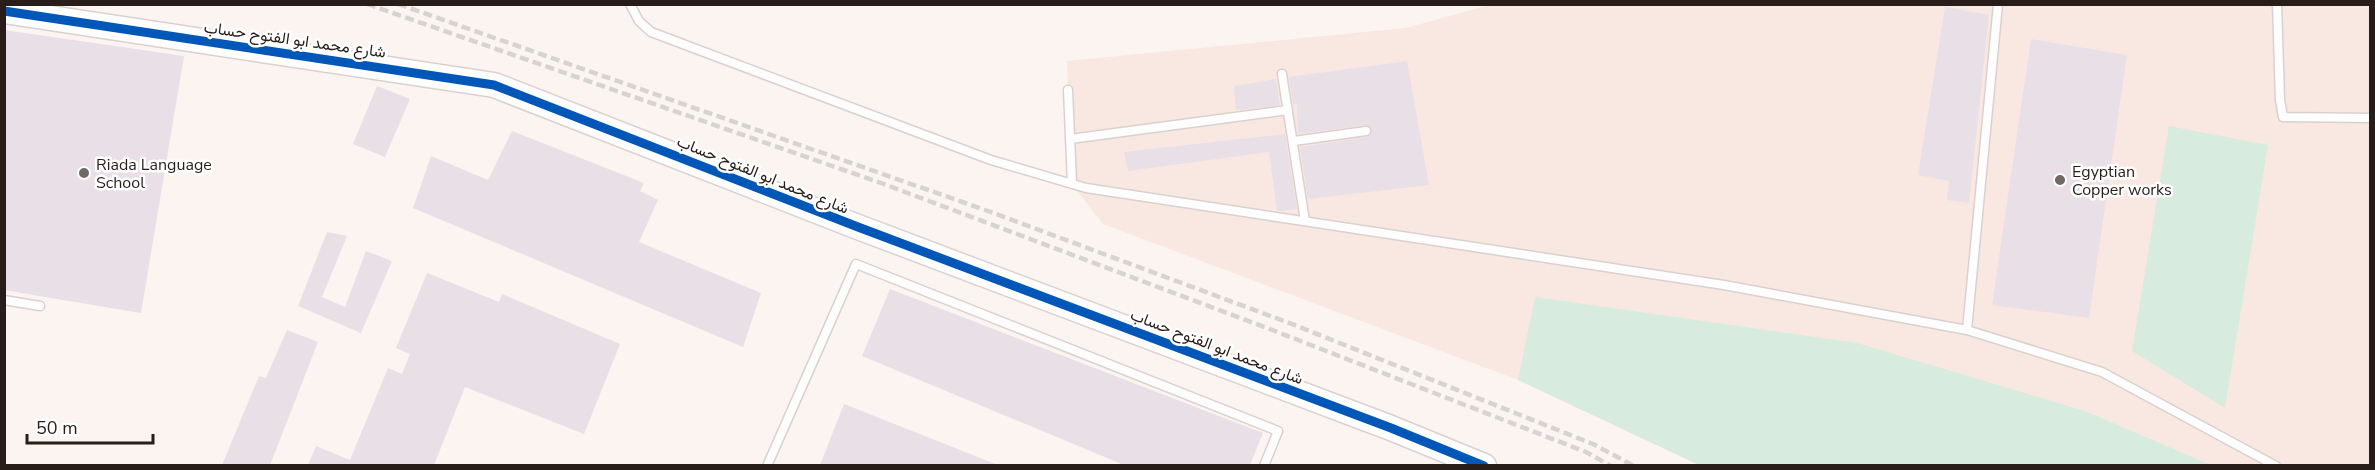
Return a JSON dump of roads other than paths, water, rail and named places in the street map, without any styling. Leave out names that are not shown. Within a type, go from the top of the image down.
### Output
[{"type":"street","name":"شارع محمد ابو الفتوح حساب","points":[[4,11],[494,85],[858,227],[1484,465]]},
{"type":"lane","points":[[630,4],[639,21],[651,32],[990,160],[1072,184],[1135,197],[1725,285],[1967,330],[2102,372],[2276,465]]},
{"type":"lane","points":[[1967,330],[1998,4]]},
{"type":"lane","points":[[2277,4],[2280,100],[2283,117],[2370,118]]},
{"type":"lane","points":[[1282,74],[1305,221]]},
{"type":"lane","points":[[1068,90],[1072,184]]},
{"type":"lane","points":[[1070,138],[1288,110]]},
{"type":"lane","points":[[1294,141],[1366,131]]},
{"type":"lane","points":[[767,465],[856,264],[1278,431],[1264,465]]},
{"type":"lane","points":[[4,300],[40,306]]},
{"type":"railway","points":[[367,4],[881,183],[1267,328],[1586,452],[1611,466]]},
{"type":"railway","points":[[398,4],[988,211],[1292,324],[1593,444],[1634,466]]},
{"type":"place","name":"Riada Language School","points":[[84,173]]},
{"type":"place","name":"Egyptian Copper works","points":[[2060,180]]}]
